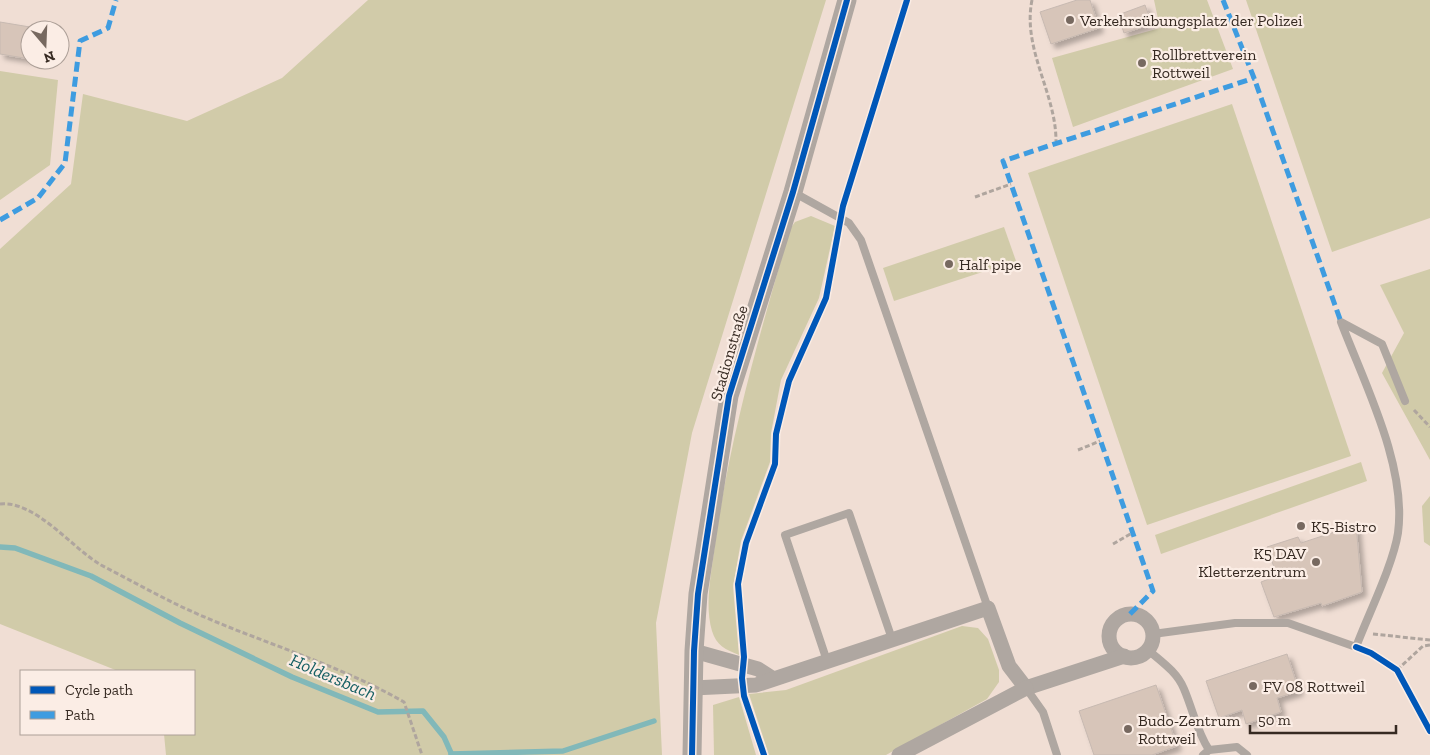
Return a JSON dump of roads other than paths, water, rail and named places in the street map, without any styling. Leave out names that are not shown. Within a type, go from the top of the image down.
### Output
[{"type":"street","name":"Stadionstraße","points":[[692,755],[694,652],[698,594],[729,396],[793,192],[847,0]]},
{"type":"street","points":[[693,688],[756,685],[772,678],[988,608],[1009,666],[1026,688]]},
{"type":"street","points":[[900,755],[1026,688],[1124,656],[1141,655],[1148,650],[1153,634],[1151,626],[1138,615],[1130,614],[1115,621],[1110,629],[1112,645],[1124,656]]},
{"type":"street","points":[[694,652],[758,669],[772,678]]},
{"type":"lane","points":[[793,192],[849,223],[861,240],[988,608]]},
{"type":"lane","points":[[1153,634],[1235,623],[1288,623],[1356,647],[1398,534],[1399,489],[1389,448],[1341,322],[1382,344],[1405,401]]},
{"type":"lane","points":[[827,661],[785,536],[849,513],[892,639]]},
{"type":"lane","points":[[1148,650],[1173,671],[1184,688],[1206,753],[1237,747],[1246,755]]},
{"type":"lane","points":[[1026,688],[1043,712],[1057,755]]},
{"type":"waterway","name":"Holdersbach","points":[[0,547],[15,548],[91,576],[180,623],[292,677],[378,712],[423,711],[444,737],[452,755]]},
{"type":"waterway","name":"Holdersbach","points":[[451,754],[563,751],[654,721]]},
{"type":"place","name":"Verkehrsübungsplatz der Polizei","points":[[1070,20]]},
{"type":"place","name":"Rollbrettverein Rottweil","points":[[1142,63]]},
{"type":"place","name":"Half pipe","points":[[949,264]]},
{"type":"place","name":"K5-Bistro","points":[[1301,526]]},
{"type":"place","name":"K5 DAV Kletterzentrum","points":[[1316,562]]},
{"type":"place","name":"FV 08 Rottweil","points":[[1253,686]]},
{"type":"place","name":"Budo-Zentrum Rottweil","points":[[1128,729]]}]
